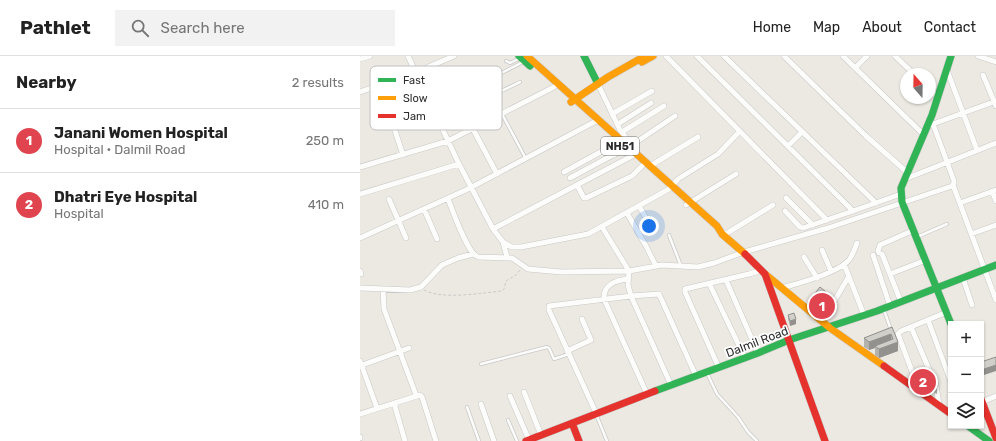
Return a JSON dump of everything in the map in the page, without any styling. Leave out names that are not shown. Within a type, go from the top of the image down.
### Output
[{"type":"main road","points":[[584,56],[600,83]]},
{"type":"main road","points":[[573,100],[645,56]]},
{"type":"main road","points":[[600,83],[653,56]]},
{"type":"main road","points":[[950,57],[930,125],[924,135],[901,188],[902,202],[950,321]]},
{"type":"main road","name":"NH51","points":[[523,58],[554,87],[573,100]]},
{"type":"main road","name":"NH51","points":[[523,58],[573,100],[670,188],[717,226],[723,235],[744,252],[763,272],[789,340],[792,352],[801,370],[822,427],[824,440]]},
{"type":"main road","name":"NH51","points":[[627,148],[632,156],[646,166]]},
{"type":"main road","name":"Dalmil Road","points":[[527,441],[596,413],[719,368],[789,340],[864,316],[996,265]]},
{"type":"main road","points":[[763,272],[822,322],[948,412]]},
{"type":"main road","points":[[984,408],[996,438]]},
{"type":"main road","points":[[572,423],[578,441]]},
{"type":"main road","points":[[973,429],[989,441]]},
{"type":"street","points":[[360,59],[370,56]]},
{"type":"street","points":[[408,56],[413,66]]},
{"type":"street","points":[[429,66],[442,58],[454,56]]},
{"type":"street","points":[[666,56],[827,220]]},
{"type":"street","points":[[697,56],[853,212]]},
{"type":"street","points":[[724,56],[876,203]]},
{"type":"street","points":[[784,56],[906,176],[948,162],[996,143]]},
{"type":"street","points":[[843,56],[924,135]]},
{"type":"street","points":[[855,68],[867,56]]},
{"type":"street","points":[[895,56],[908,68]]},
{"type":"street","points":[[978,56],[996,62]]},
{"type":"street","points":[[947,70],[977,150]]},
{"type":"street","points":[[983,75],[995,103],[930,125],[948,162],[954,180],[953,185],[996,300]]},
{"type":"street","points":[[600,83],[612,114],[622,132],[627,148]]},
{"type":"street","points":[[502,114],[554,87]]},
{"type":"street","points":[[360,92],[370,88]]},
{"type":"street","points":[[612,114],[652,91]]},
{"type":"street","points":[[618,124],[651,103]]},
{"type":"street","points":[[622,132],[664,106]]},
{"type":"street","points":[[570,178],[627,148],[675,116]]},
{"type":"street","points":[[360,238],[471,188],[596,121]]},
{"type":"street","points":[[395,130],[403,154]]},
{"type":"street","points":[[443,130],[493,229],[503,242],[507,257]]},
{"type":"street","points":[[360,167],[448,141],[470,130]]},
{"type":"street","points":[[475,130],[497,174]]},
{"type":"street","points":[[503,242],[512,246],[521,247],[588,234],[670,188],[678,179],[718,154],[740,131]]},
{"type":"street","points":[[788,146],[802,132]]},
{"type":"street","points":[[577,185],[584,198],[586,198],[632,176],[646,166],[698,137]]},
{"type":"street","points":[[564,172],[606,149],[609,149],[614,155]]},
{"type":"street","points":[[493,229],[632,156]]},
{"type":"street","points":[[360,194],[459,164]]},
{"type":"street","points":[[688,203],[736,174]]},
{"type":"street","points":[[360,288],[410,290],[420,287],[442,265],[458,258],[473,254],[478,256],[507,257],[516,260],[522,266],[532,269],[561,272],[629,271],[662,265],[691,268],[704,266],[744,252],[828,228],[953,185]]},
{"type":"street","points":[[960,203],[994,190],[996,201]]},
{"type":"street","points":[[785,211],[800,227],[813,225],[853,212],[901,194]]},
{"type":"street","points":[[786,198],[813,225]]},
{"type":"street","points":[[389,199],[406,238]]},
{"type":"street","points":[[448,199],[466,242],[473,254]]},
{"type":"street","points":[[723,235],[773,205]]},
{"type":"street","points":[[639,206],[649,223]]},
{"type":"street","points":[[424,209],[437,239]]},
{"type":"street","points":[[627,212],[656,266]]},
{"type":"street","points":[[971,234],[996,225]]},
{"type":"street","points":[[602,227],[629,271],[628,279],[631,296],[671,385]]},
{"type":"street","points":[[887,307],[878,254],[880,244],[915,233]]},
{"type":"street","points":[[782,288],[817,278],[844,264],[850,258],[857,243]]},
{"type":"street","points":[[822,250],[831,271]]},
{"type":"street","points":[[878,254],[890,274],[901,302]]},
{"type":"street","points":[[804,257],[817,278]]},
{"type":"street","points":[[890,274],[926,260]]},
{"type":"street","points":[[844,264],[864,316]]},
{"type":"street","points":[[719,368],[684,290],[686,288],[763,272]]},
{"type":"street","points":[[822,322],[849,276]]},
{"type":"street","points":[[963,278],[972,305]]},
{"type":"street","points":[[628,279],[619,280],[609,285],[604,299],[647,394]]},
{"type":"street","points":[[726,280],[758,353]]},
{"type":"street","points":[[709,283],[745,358]]},
{"type":"street","points":[[382,289],[383,305],[416,395]]},
{"type":"street","points":[[596,413],[548,308],[552,305],[659,294],[696,376]]},
{"type":"street","points":[[919,391],[898,336],[901,331],[947,312]]},
{"type":"street","points":[[568,352],[591,340],[582,319]]},
{"type":"street","points":[[928,320],[948,374]]},
{"type":"street","points":[[911,327],[935,381],[938,391],[939,406]]},
{"type":"street","points":[[377,408],[361,364],[409,348]]},
{"type":"street","points":[[524,392],[541,435]]},
{"type":"street","points":[[360,414],[416,395],[420,395],[422,396],[436,441]]},
{"type":"street","points":[[510,396],[527,441]]},
{"type":"street","points":[[984,399],[996,396]]},
{"type":"street","points":[[394,403],[405,441]]},
{"type":"street","points":[[481,404],[494,441]]},
{"type":"lane","points":[[506,61],[510,63],[523,58]]},
{"type":"lane","points":[[502,71],[523,58]]},
{"type":"lane","points":[[502,91],[520,82]]},
{"type":"lane","points":[[502,114],[526,159]]},
{"type":"lane","points":[[915,233],[946,224]]},
{"type":"lane","points":[[669,235],[681,267]]},
{"type":"lane","points":[[887,307],[892,330]]},
{"type":"lane","points":[[481,364],[547,347],[549,348],[554,359],[568,352]]},
{"type":"lane","points":[[707,372],[717,394],[757,441]]},
{"type":"lane","points":[[467,407],[479,441]]},
{"type":"lane","points":[[596,413],[607,441]]},
{"type":"lane","points":[[508,420],[517,441]]},
{"type":"path","points":[[420,287],[425,291],[439,294],[502,291],[506,281],[516,275],[522,266]]},
{"type":"building","points":[[820,287],[832,297],[823,307],[812,297]]},
{"type":"building","points":[[794,313],[796,319],[790,321],[788,315]]},
{"type":"building","points":[[892,327],[898,342],[879,349],[875,346],[893,339],[891,334],[869,342],[864,338]]},
{"type":"building","points":[[996,357],[996,365],[984,369],[984,361]]},
{"type":"building","points":[[930,369],[937,387],[915,374]]},
{"type":"traffic: fast","points":[[519,56],[530,66]]},
{"type":"traffic: fast","points":[[584,56],[598,84]]},
{"type":"traffic: fast","points":[[950,321],[902,202],[901,188],[932,115],[951,56]]},
{"type":"traffic: fast","points":[[655,391],[789,340],[877,311],[996,265]]},
{"type":"traffic: fast","points":[[972,429],[989,441]]},
{"type":"traffic: slow","points":[[527,56],[717,226],[722,234],[745,254]]},
{"type":"traffic: slow","points":[[571,102],[608,77],[645,56]]},
{"type":"traffic: slow","points":[[642,62],[653,56]]},
{"type":"traffic: slow","points":[[765,274],[830,328],[884,366]]},
{"type":"traffic: jam","points":[[745,254],[765,274],[825,441]]},
{"type":"traffic: jam","points":[[884,366],[948,412]]},
{"type":"traffic: jam","points":[[526,441],[655,391]]},
{"type":"traffic: jam","points":[[984,407],[996,438]]},
{"type":"traffic: jam","points":[[572,423],[579,441]]},
{"type":"place","name":"Janani Women Hospital","points":[[822,306]]},
{"type":"place","name":"Dhatri Eye Hospital","points":[[923,382]]}]
